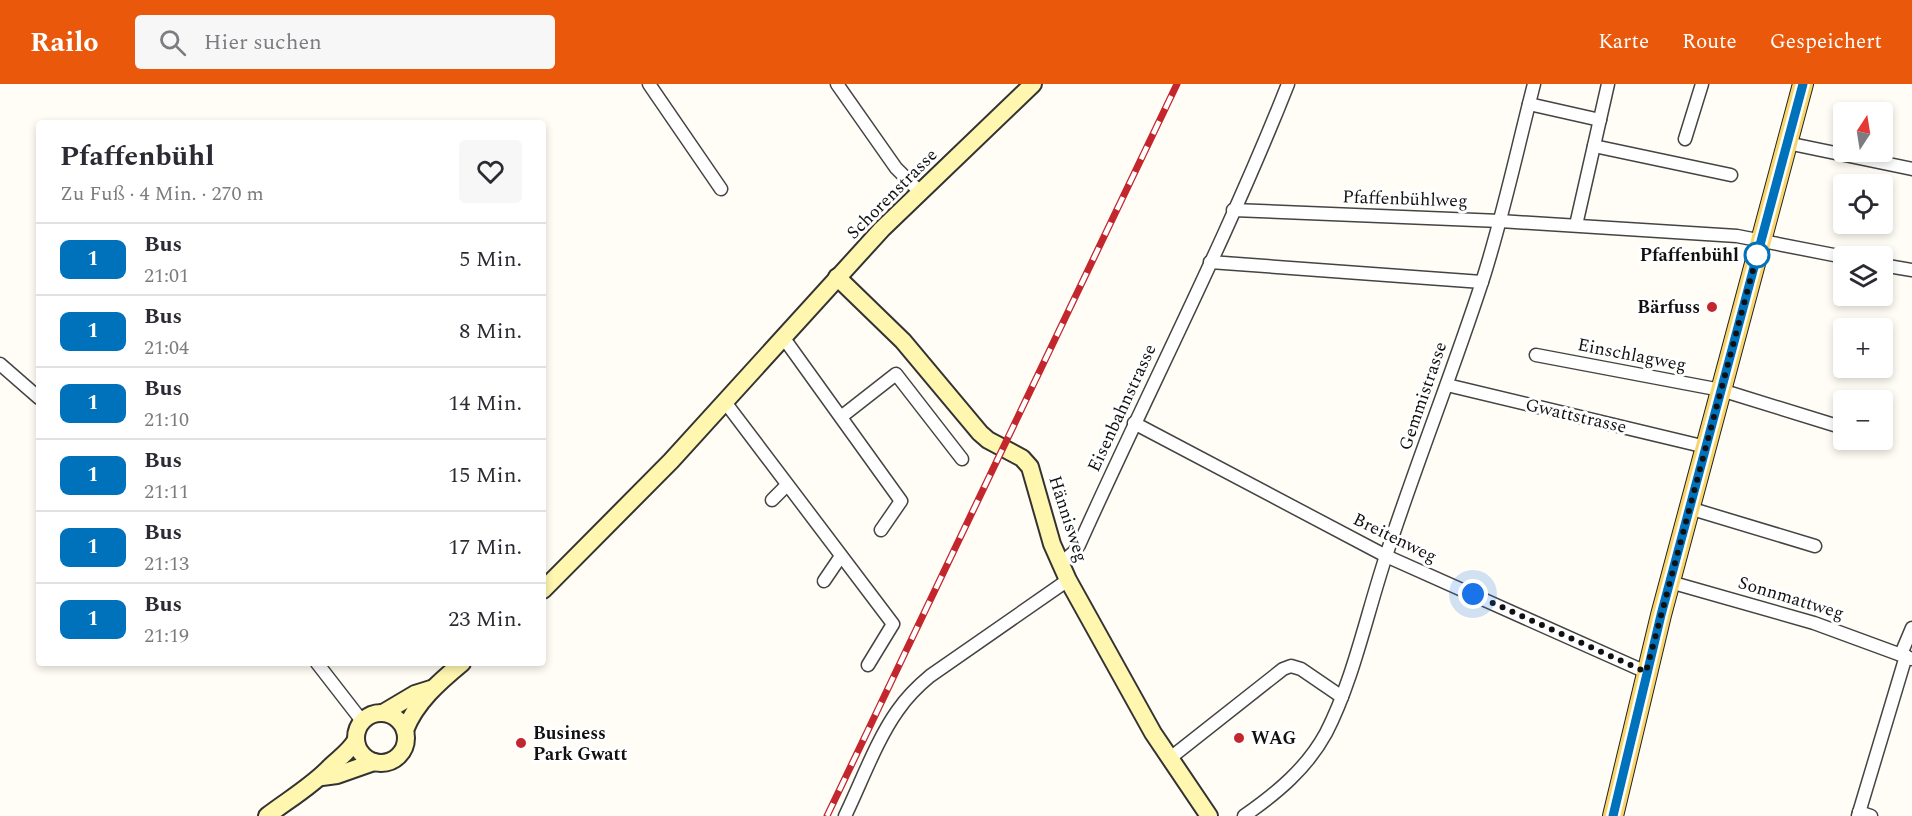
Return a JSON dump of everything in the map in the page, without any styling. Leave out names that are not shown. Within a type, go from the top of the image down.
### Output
[{"type":"main road","points":[[1613,816],[1646,672],[1803,84]]},
{"type":"street","points":[[837,84],[896,168],[920,192]]},
{"type":"street","name":"Schorenstrasse","points":[[546,587],[644,490],[837,277],[920,192],[1033,84]]},
{"type":"street","name":"Eisenbahnstrasse","points":[[1060,564],[1079,545],[1210,262],[1288,84]]},
{"type":"street","name":"Gemmistrasse","points":[[1244,816],[1283,787],[1299,771],[1325,734],[1342,697],[1386,556],[1482,282],[1500,221],[1534,84]]},
{"type":"street","points":[[1576,225],[1608,84]]},
{"type":"street","points":[[1685,139],[1702,84]]},
{"type":"street","points":[[653,86],[721,189]]},
{"type":"street","points":[[1529,104],[1600,120]]},
{"type":"street","points":[[1596,140],[1731,175]]},
{"type":"street","points":[[1787,142],[1912,169]]},
{"type":"street","name":"Pfaffenbühlweg","points":[[1233,210],[1500,221],[1737,236],[1833,255]]},
{"type":"street","points":[[1210,262],[1482,282]]},
{"type":"street","points":[[1893,267],[1912,270]]},
{"type":"street","name":"Hännisweg","points":[[837,277],[903,341],[980,433],[1027,462],[1035,478],[1053,544],[1068,580],[1169,759],[1209,816]]},
{"type":"street","points":[[783,337],[902,501],[881,531]]},
{"type":"street","name":"Einschlagweg","points":[[1536,355],[1721,390],[1833,425]]},
{"type":"street","points":[[0,364],[36,395]]},
{"type":"street","points":[[841,417],[896,374],[962,459]]},
{"type":"street","name":"Gwattstrasse","points":[[1447,386],[1706,447]]},
{"type":"street","points":[[724,402],[893,624],[868,666]]},
{"type":"street","name":"Breitenweg","points":[[1134,423],[1386,556],[1646,672]]},
{"type":"street","points":[[772,500],[787,485]]},
{"type":"street","points":[[1689,508],[1815,546]]},
{"type":"street","points":[[824,581],[841,556]]},
{"type":"street","points":[[845,816],[884,733],[897,711],[913,692],[930,676],[1068,580]]},
{"type":"street","name":"Sonnmattweg","points":[[1670,582],[1814,623],[1906,657]]},
{"type":"street","points":[[1862,815],[1912,628]]},
{"type":"street","points":[[319,666],[362,721]]},
{"type":"street","points":[[356,740],[363,756],[374,762],[384,763],[397,757],[405,745],[405,730],[411,717],[431,689],[458,666]]},
{"type":"street","points":[[1169,759],[1283,669],[1292,666],[1301,669],[1342,697]]},
{"type":"street","points":[[267,816],[322,777],[330,766],[348,752],[356,740],[357,730],[362,721],[368,716],[383,713],[415,694],[431,689]]},
{"type":"street","points":[[383,713],[399,720],[405,730]]},
{"type":"street","points":[[322,777],[337,775],[374,762]]},
{"type":"railway","points":[[827,816],[1177,84]]},
{"type":"bus line","name":"1","points":[[1613,816],[1646,672],[1803,84]]},
{"type":"place","name":"Pfaffenbühl","points":[[1757,255]]},
{"type":"place","name":"Bärfuss","points":[[1712,307]]},
{"type":"place","name":"WAG","points":[[1239,738]]},
{"type":"place","name":"Business Park Gwatt","points":[[521,743]]},
{"type":"route","points":[[1473,594],[1646,672],[1757,255]]}]
